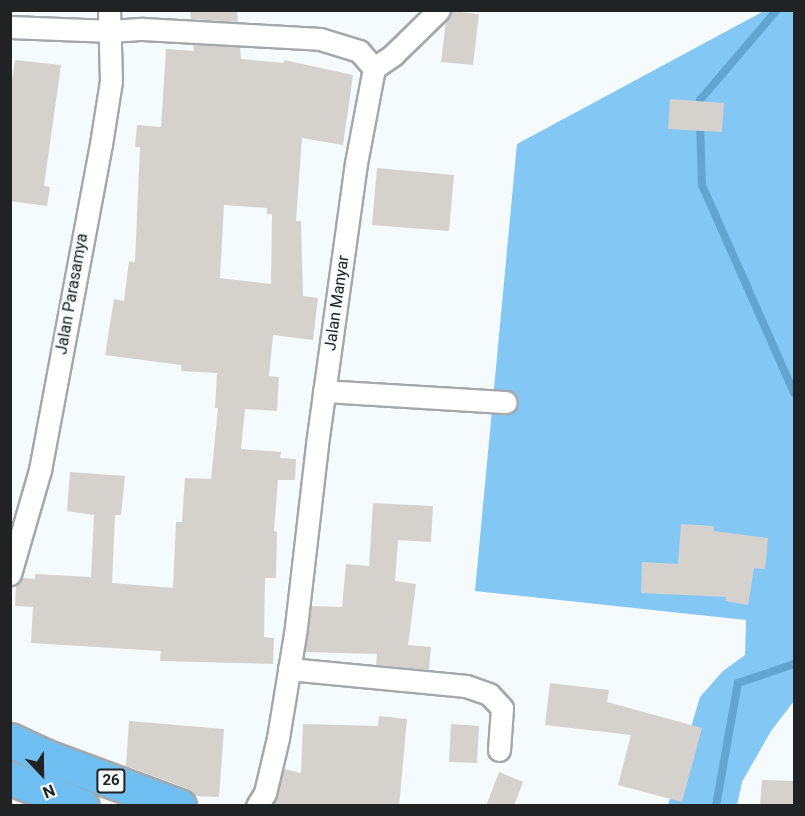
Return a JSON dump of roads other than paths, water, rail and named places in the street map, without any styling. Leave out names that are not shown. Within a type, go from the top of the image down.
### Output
[{"type":"highway","name":"26","points":[[10,740],[44,756],[179,806]]},
{"type":"highway","name":"26","points":[[10,778],[82,806]]},
{"type":"street","points":[[10,27],[110,21],[143,29],[320,39],[359,51],[374,68],[393,55],[439,10]]},
{"type":"street","name":"Jalan Parasamya","points":[[10,574],[40,470],[101,144],[111,81],[110,21]]},
{"type":"street","name":"Jalan Manyar","points":[[257,806],[265,793],[278,738],[289,669],[356,163],[374,68]]},
{"type":"street","points":[[324,391],[506,402]]},
{"type":"street","points":[[289,669],[466,686],[489,694],[502,708],[499,750]]},
{"type":"waterway","points":[[700,111],[700,100],[777,10]]},
{"type":"waterway","points":[[700,123],[702,185],[794,393]]},
{"type":"waterway","points":[[716,806],[738,683],[794,664]]}]
